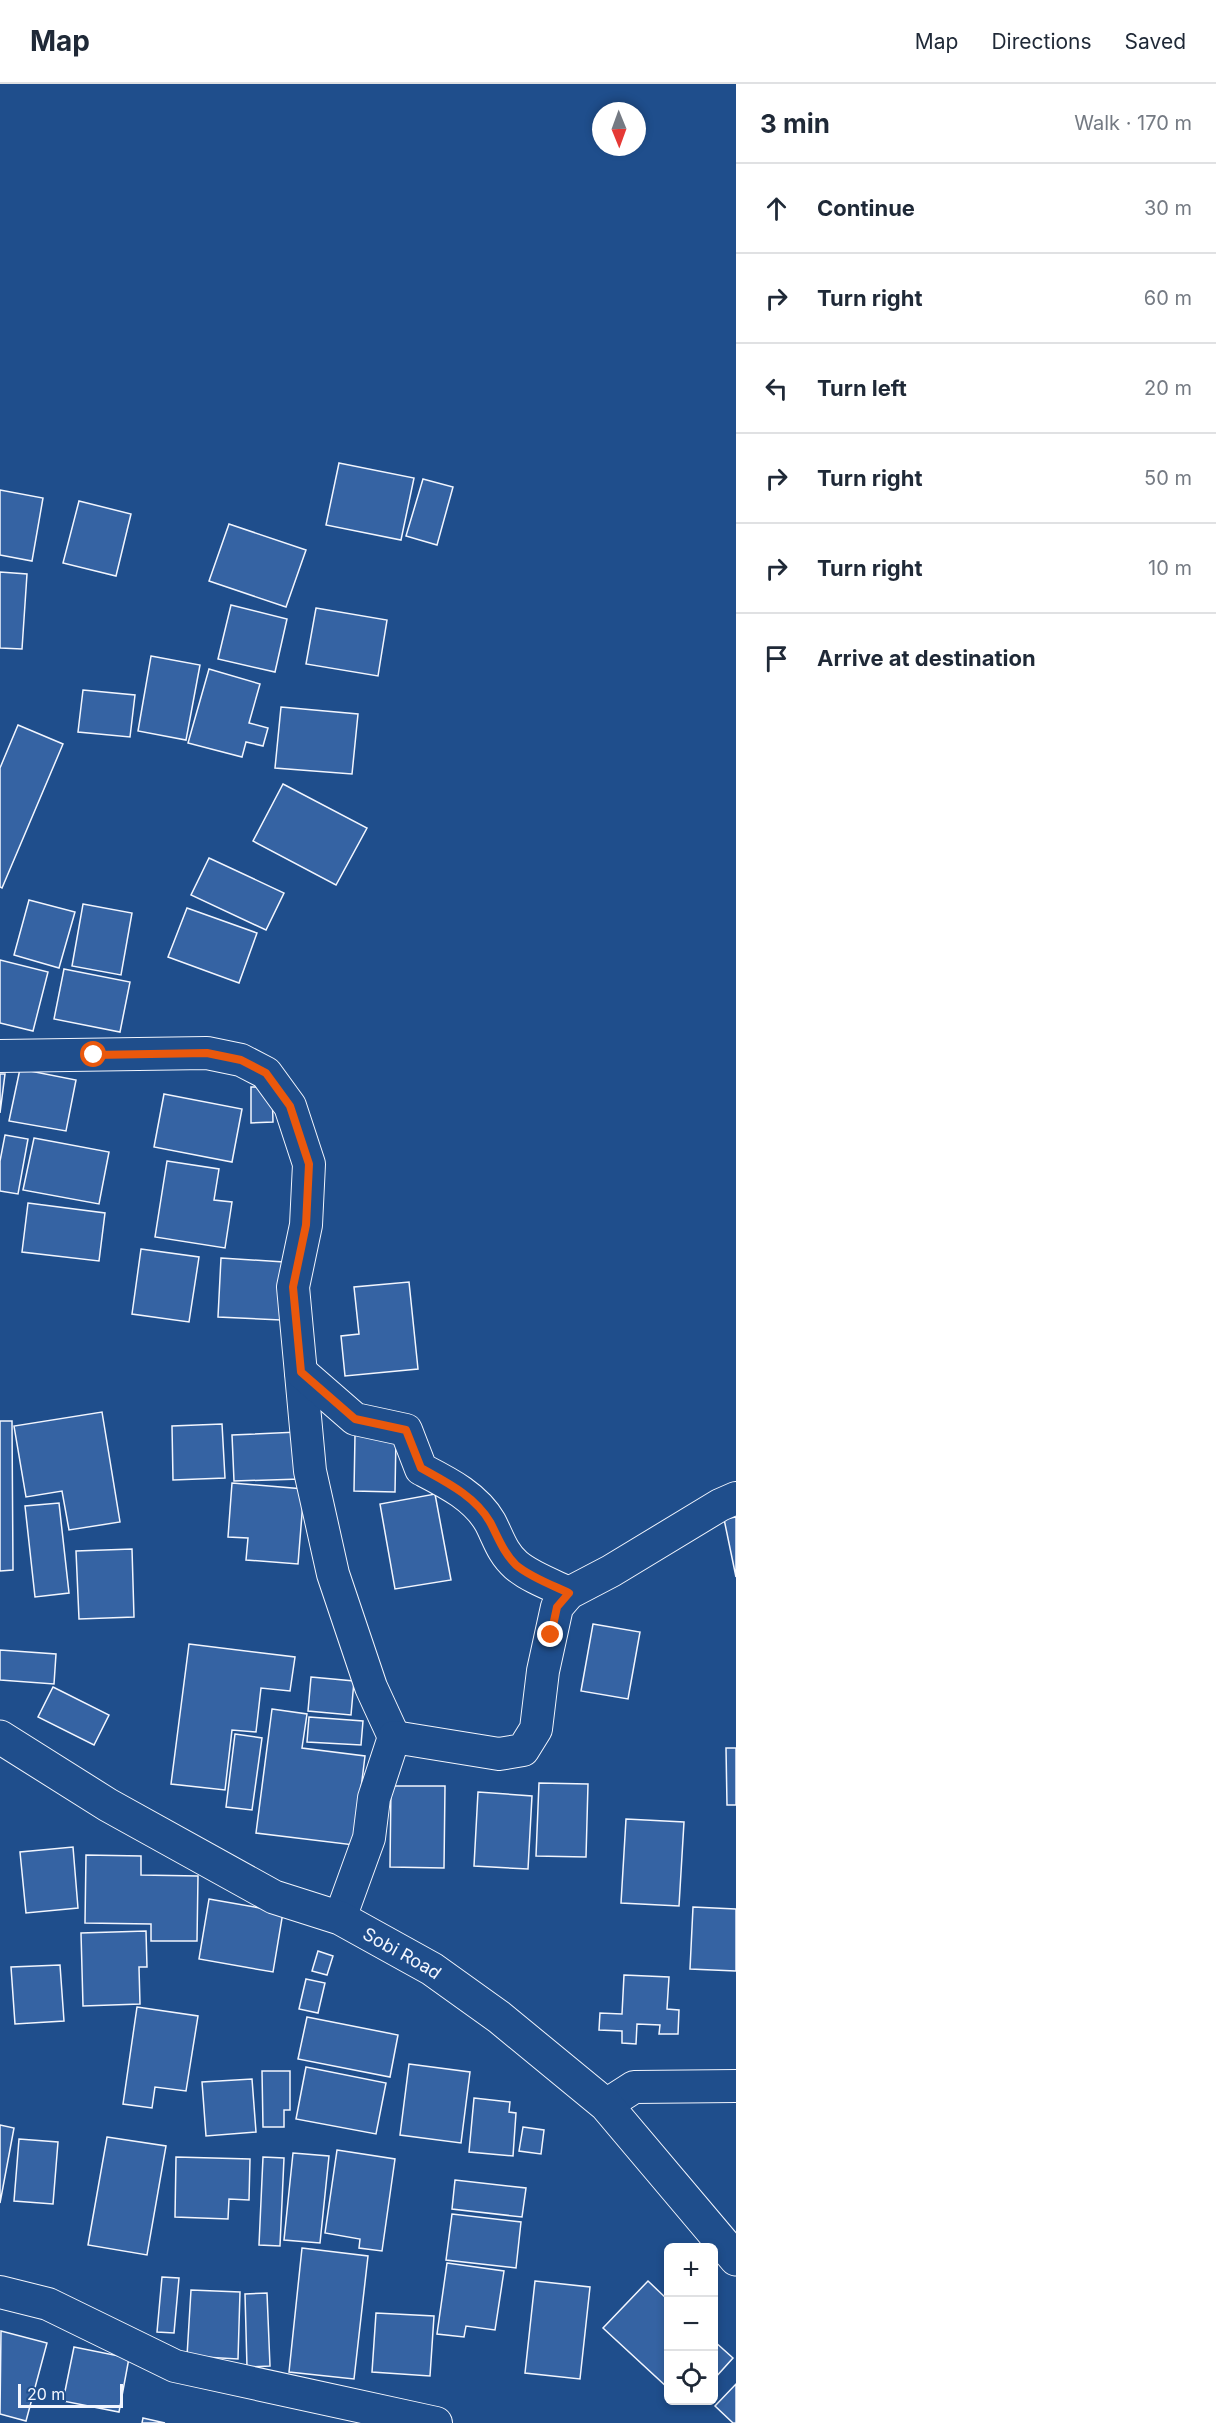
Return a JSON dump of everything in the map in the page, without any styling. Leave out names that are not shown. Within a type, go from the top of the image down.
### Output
[{"type":"highway","name":"Sobi Road","points":[[0,1737],[108,1805],[274,1897],[340,1918],[432,1969],[499,2017],[606,2105],[736,2259]]},
{"type":"street","points":[[0,1056],[207,1053],[241,1060],[266,1073],[290,1106],[309,1164],[306,1225],[293,1287],[310,1470],[333,1574],[371,1687],[394,1737],[374,1798],[369,1838],[340,1918]]},
{"type":"street","points":[[301,1372],[355,1419],[406,1430],[421,1468],[475,1503],[489,1521],[500,1545],[516,1565],[569,1593]]},
{"type":"street","points":[[394,1737],[499,1754],[523,1750],[536,1729],[543,1671],[557,1607],[569,1593],[720,1505],[736,1498]]},
{"type":"street","points":[[606,2105],[634,2087],[736,2086]]},
{"type":"street","points":[[0,2292],[48,2304],[175,2366],[436,2423]]},
{"type":"building","points":[[339,463],[414,478],[401,540],[326,525]]},
{"type":"building","points":[[423,479],[453,487],[437,545],[406,536]]},
{"type":"building","points":[[0,490],[43,498],[32,561],[0,555]]},
{"type":"building","points":[[79,501],[131,514],[116,576],[63,563]]},
{"type":"building","points":[[229,524],[306,550],[286,607],[209,581]]},
{"type":"building","points":[[0,572],[27,574],[22,649],[0,648]]},
{"type":"building","points":[[231,605],[287,619],[275,672],[218,659]]},
{"type":"building","points":[[316,608],[387,620],[378,676],[306,664]]},
{"type":"building","points":[[151,656],[200,665],[186,740],[138,731]]},
{"type":"building","points":[[209,669],[260,684],[249,723],[268,728],[263,746],[246,742],[242,757],[188,743]]},
{"type":"building","points":[[83,690],[135,695],[130,737],[78,732]]},
{"type":"building","points":[[281,707],[358,714],[352,774],[275,768]]},
{"type":"building","points":[[18,725],[63,744],[2,888],[0,887],[0,768]]},
{"type":"building","points":[[283,784],[367,828],[336,885],[253,841]]},
{"type":"building","points":[[209,858],[284,893],[266,930],[191,895]]},
{"type":"building","points":[[29,900],[75,912],[59,968],[14,955]]},
{"type":"building","points":[[83,904],[132,913],[121,975],[72,966]]},
{"type":"building","points":[[187,908],[257,933],[239,983],[168,957]]},
{"type":"building","points":[[0,960],[48,972],[33,1031],[0,1023]]},
{"type":"building","points":[[64,969],[130,982],[120,1032],[54,1019]]},
{"type":"building","points":[[20,1069],[76,1080],[66,1131],[9,1121]]},
{"type":"building","points":[[0,1074],[5,1074],[0,1113]]},
{"type":"building","points":[[251,1087],[272,1087],[273,1122],[251,1123]]},
{"type":"building","points":[[164,1094],[242,1109],[232,1162],[154,1147]]},
{"type":"building","points":[[5,1135],[28,1139],[18,1194],[0,1191],[0,1161]]},
{"type":"building","points":[[34,1138],[109,1152],[99,1204],[23,1190]]},
{"type":"building","points":[[167,1161],[219,1169],[214,1200],[232,1202],[225,1248],[155,1237]]},
{"type":"building","points":[[28,1203],[105,1213],[99,1261],[22,1252]]},
{"type":"building","points":[[141,1249],[199,1257],[189,1322],[132,1314]]},
{"type":"building","points":[[221,1258],[284,1262],[281,1320],[218,1317]]},
{"type":"building","points":[[409,1282],[418,1369],[345,1376],[341,1336],[359,1334],[354,1287]]},
{"type":"building","points":[[102,1412],[120,1522],[69,1530],[62,1491],[26,1497],[14,1426]]},
{"type":"building","points":[[0,1421],[12,1421],[13,1570],[0,1571]]},
{"type":"building","points":[[222,1424],[225,1478],[173,1480],[172,1426]]},
{"type":"building","points":[[298,1432],[300,1479],[234,1481],[232,1435]]},
{"type":"building","points":[[355,1435],[396,1436],[395,1492],[354,1491]]},
{"type":"building","points":[[232,1483],[304,1489],[298,1564],[246,1560],[248,1538],[228,1537]]},
{"type":"building","points":[[435,1494],[451,1580],[395,1589],[380,1504]]},
{"type":"building","points":[[59,1503],[69,1593],[35,1597],[25,1506]]},
{"type":"building","points":[[736,1517],[736,1577],[724,1519]]},
{"type":"building","points":[[132,1549],[134,1617],[79,1619],[76,1551]]},
{"type":"building","points":[[593,1624],[640,1632],[628,1699],[581,1691]]},
{"type":"building","points":[[189,1644],[295,1657],[290,1691],[261,1688],[256,1732],[232,1730],[225,1790],[171,1784]]},
{"type":"building","points":[[0,1650],[56,1654],[54,1684],[0,1680]]},
{"type":"building","points":[[311,1677],[354,1681],[351,1715],[308,1711]]},
{"type":"building","points":[[53,1687],[109,1715],[94,1745],[38,1717]]},
{"type":"building","points":[[272,1709],[307,1714],[302,1748],[365,1756],[354,1845],[256,1833]]},
{"type":"building","points":[[309,1717],[363,1721],[361,1745],[307,1742]]},
{"type":"building","points":[[235,1734],[262,1738],[252,1810],[226,1807]]},
{"type":"building","points":[[726,1748],[736,1748],[736,1805],[727,1805]]},
{"type":"building","points":[[539,1783],[588,1784],[586,1857],[536,1856]]},
{"type":"building","points":[[391,1786],[445,1786],[444,1868],[390,1867]]},
{"type":"building","points":[[478,1792],[532,1796],[528,1869],[474,1866]]},
{"type":"building","points":[[626,1819],[684,1822],[679,1906],[621,1903]]},
{"type":"building","points":[[73,1847],[78,1908],[26,1913],[20,1852]]},
{"type":"building","points":[[86,1855],[141,1856],[141,1875],[198,1876],[197,1941],[151,1941],[151,1924],[85,1923]]},
{"type":"building","points":[[209,1899],[283,1912],[273,1972],[199,1959]]},
{"type":"building","points":[[693,1907],[736,1909],[736,1971],[690,1969]]},
{"type":"building","points":[[146,1931],[147,1967],[139,1967],[140,2004],[83,2006],[81,1933]]},
{"type":"building","points":[[318,1951],[333,1956],[327,1975],[312,1971]]},
{"type":"building","points":[[60,1965],[64,2021],[15,2024],[11,1967]]},
{"type":"building","points":[[624,1975],[669,1977],[667,2009],[679,2010],[678,2034],[659,2034],[660,2025],[637,2024],[636,2044],[622,2043],[622,2031],[599,2030],[600,2013],[622,2014]]},
{"type":"building","points":[[306,1979],[325,1983],[318,2013],[299,2009]]},
{"type":"building","points":[[137,2007],[198,2016],[186,2091],[155,2087],[152,2108],[123,2104]]},
{"type":"building","points":[[307,2017],[398,2035],[390,2077],[298,2059]]},
{"type":"building","points":[[409,2064],[470,2072],[461,2143],[400,2135]]},
{"type":"building","points":[[306,2067],[386,2083],[376,2134],[296,2119]]},
{"type":"building","points":[[262,2071],[290,2071],[290,2110],[284,2110],[284,2127],[263,2127]]},
{"type":"building","points":[[252,2079],[256,2132],[206,2136],[202,2082]]},
{"type":"building","points":[[474,2098],[510,2102],[509,2112],[516,2113],[513,2156],[469,2152]]},
{"type":"building","points":[[0,2125],[14,2128],[0,2203]]},
{"type":"building","points":[[523,2127],[544,2130],[541,2154],[519,2151]]},
{"type":"building","points":[[107,2137],[166,2146],[147,2255],[88,2245]]},
{"type":"building","points":[[19,2139],[58,2142],[53,2204],[14,2201]]},
{"type":"building","points":[[337,2150],[395,2159],[382,2251],[359,2248],[360,2239],[325,2233]]},
{"type":"building","points":[[293,2153],[329,2156],[320,2243],[284,2240]]},
{"type":"building","points":[[176,2157],[250,2159],[249,2200],[229,2199],[228,2219],[175,2217]]},
{"type":"building","points":[[263,2157],[284,2158],[280,2246],[259,2245]]},
{"type":"building","points":[[455,2180],[526,2188],[522,2217],[452,2209]]},
{"type":"building","points":[[452,2214],[521,2222],[516,2268],[446,2260]]},
{"type":"building","points":[[302,2248],[368,2256],[354,2379],[289,2372]]},
{"type":"building","points":[[447,2263],[504,2271],[495,2330],[466,2326],[464,2337],[437,2334]]},
{"type":"building","points":[[162,2277],[179,2278],[174,2333],[157,2332]]},
{"type":"building","points":[[535,2281],[590,2287],[580,2379],[525,2373]]},
{"type":"building","points":[[648,2281],[664,2296],[664,2384],[603,2328]]},
{"type":"building","points":[[191,2290],[240,2292],[238,2359],[187,2356]]},
{"type":"building","points":[[267,2293],[270,2366],[247,2367],[245,2294]]},
{"type":"building","points":[[376,2313],[434,2316],[430,2376],[372,2372]]},
{"type":"building","points":[[1,2331],[47,2343],[26,2421],[0,2414]]},
{"type":"building","points":[[718,2345],[733,2358],[718,2375]]},
{"type":"building","points":[[74,2347],[129,2358],[119,2412],[63,2401]]},
{"type":"building","points":[[736,2384],[736,2423],[733,2423],[715,2406]]},
{"type":"building","points":[[143,2418],[165,2423],[142,2423]]},
{"type":"route","points":[[94,1055],[207,1053],[241,1060],[266,1073],[290,1106],[309,1164],[306,1225],[293,1287],[301,1372],[355,1419],[406,1430],[421,1468],[475,1503],[489,1521],[500,1545],[516,1565],[569,1593],[557,1607],[551,1635]]}]
